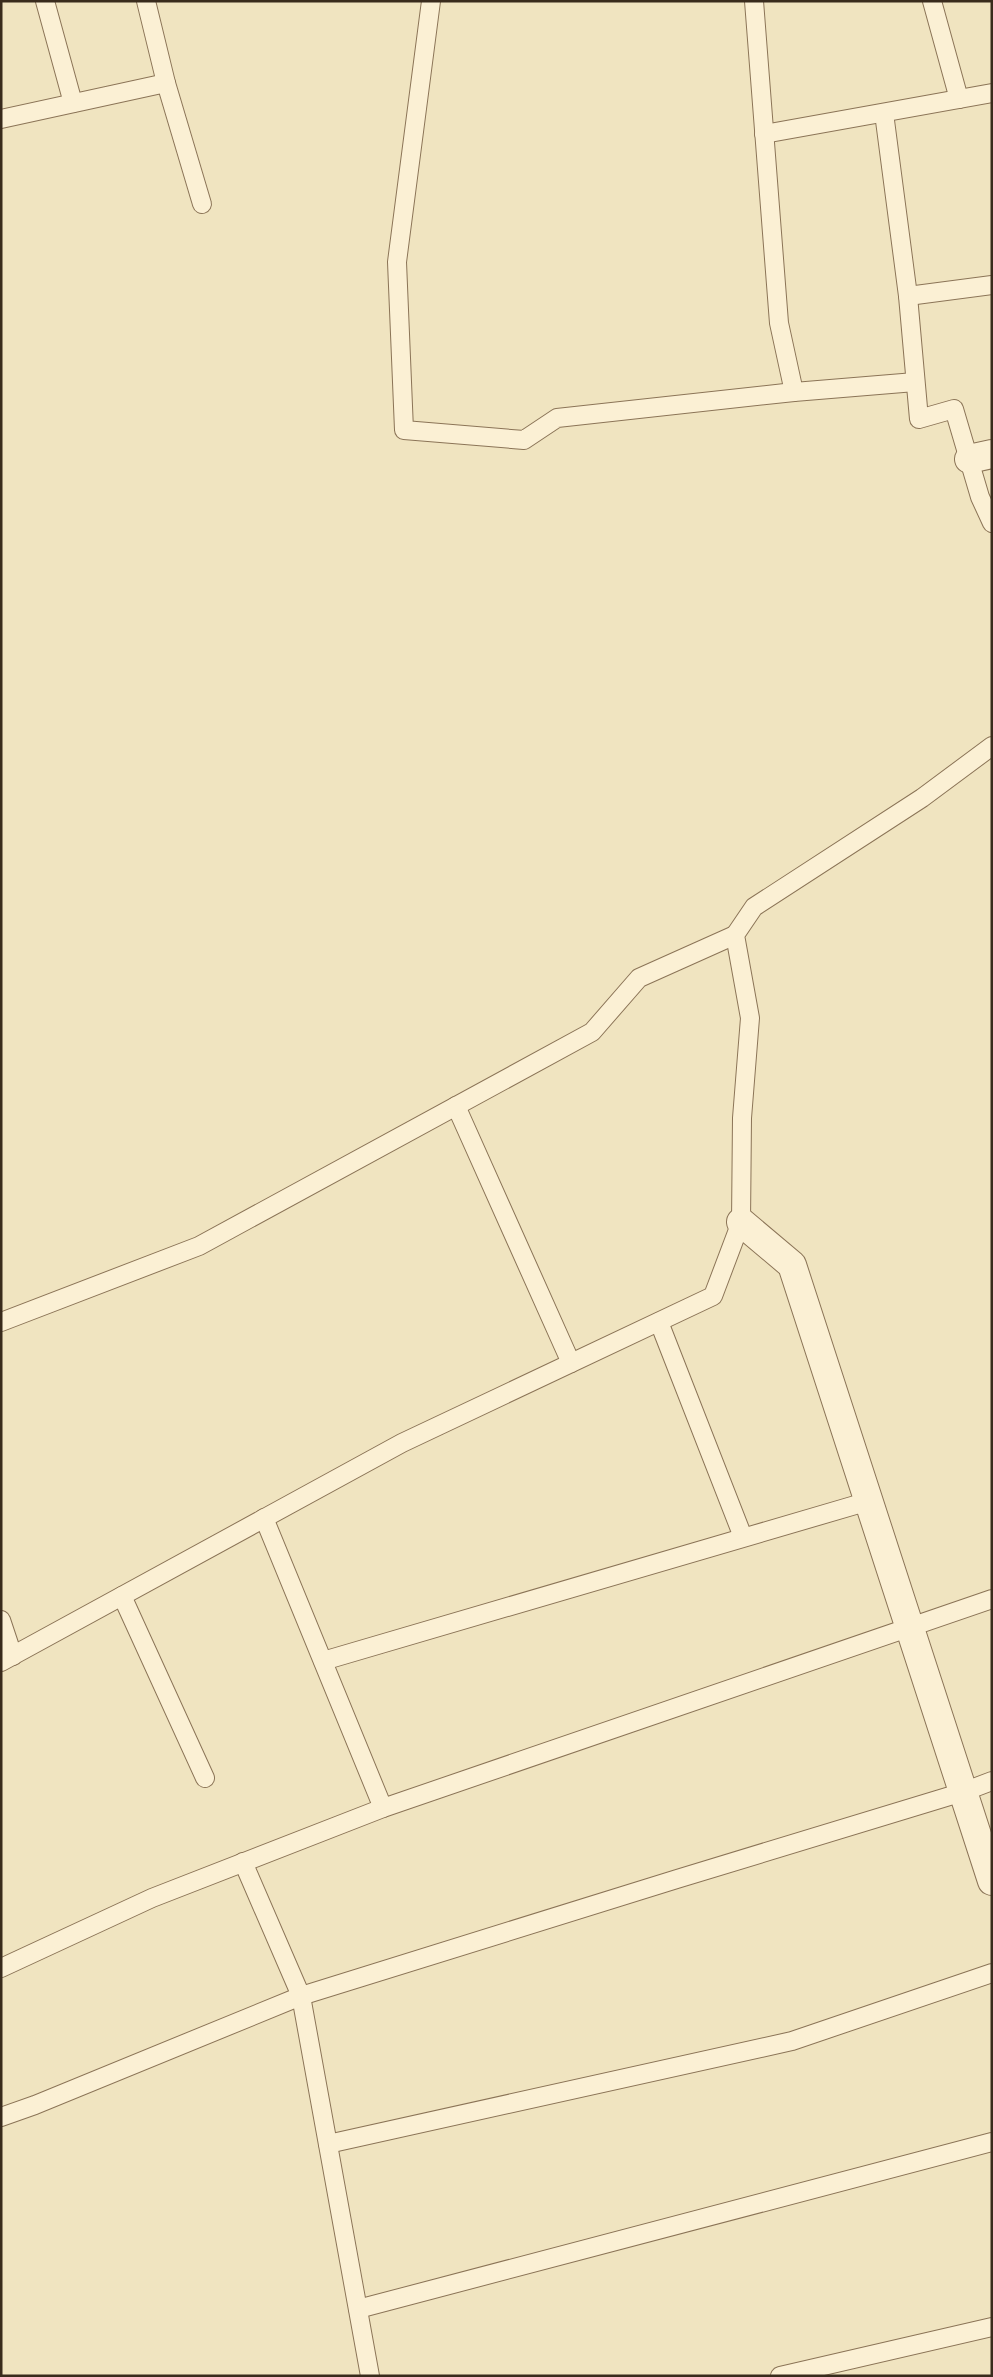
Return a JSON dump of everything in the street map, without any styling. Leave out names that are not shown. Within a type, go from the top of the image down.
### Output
[{"type":"street","points":[[741,1222],[792,1265],[992,1881]]},
{"type":"lane","points":[[45,1],[73,103]]},
{"type":"lane","points":[[146,1],[166,83],[202,204]]},
{"type":"lane","points":[[431,1],[398,262],[404,430],[524,440],[557,418],[794,392],[915,382]]},
{"type":"lane","points":[[754,1],[779,324],[794,392]]},
{"type":"lane","points":[[932,1],[960,98]]},
{"type":"lane","points":[[1,119],[166,83]]},
{"type":"lane","points":[[764,134],[992,93]]},
{"type":"lane","points":[[884,112],[908,296],[919,420],[954,409],[980,457],[980,497],[992,523]]},
{"type":"lane","points":[[908,296],[992,285]]},
{"type":"lane","points":[[1,1322],[199,1246],[592,1032],[639,978],[735,935],[754,907],[922,798],[992,746]]},
{"type":"lane","points":[[1,1620],[7,1659],[402,1443],[713,1296],[741,1222],[742,1118],[750,1018],[735,935]]},
{"type":"lane","points":[[456,1106],[571,1363]]},
{"type":"lane","points":[[659,1322],[743,1538]]},
{"type":"lane","points":[[323,1661],[869,1501]]},
{"type":"lane","points":[[264,1518],[383,1808]]},
{"type":"lane","points":[[122,1596],[205,1778]]},
{"type":"lane","points":[[1,1968],[152,1898],[383,1808],[992,1599]]},
{"type":"lane","points":[[1,2117],[35,2106],[301,1996],[676,1878],[963,1792],[992,1781]]},
{"type":"lane","points":[[243,1862],[301,1996],[370,2376]]},
{"type":"lane","points":[[328,2144],[792,2041],[992,1973]]},
{"type":"lane","points":[[358,2309],[992,2142]]},
{"type":"lane","points":[[780,2376],[820,2371],[992,2327]]}]
